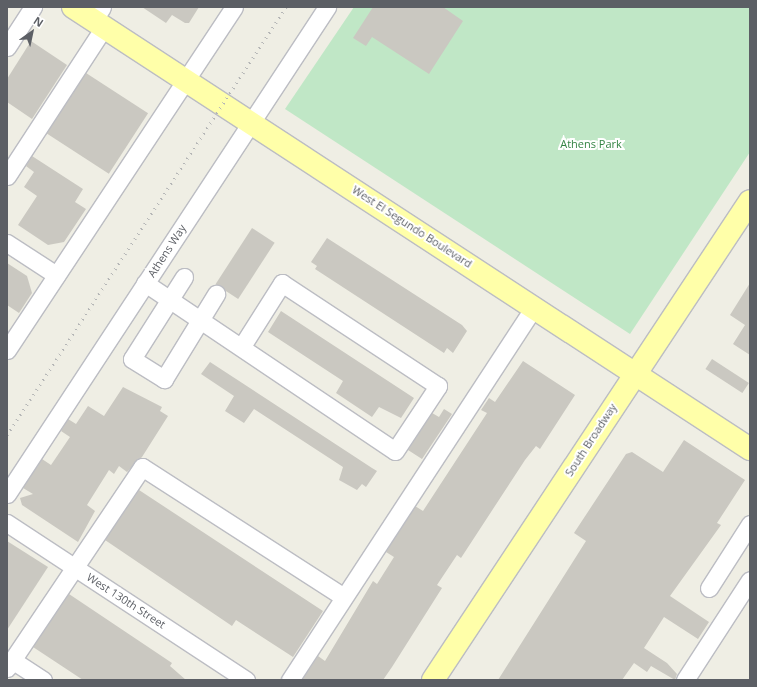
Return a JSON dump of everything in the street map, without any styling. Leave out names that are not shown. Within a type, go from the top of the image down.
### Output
[{"type":"main road","name":"West El Segundo Boulevard","points":[[73,7],[100,18],[185,80],[252,122],[634,373],[749,446]]},
{"type":"main road","name":"South Broadway","points":[[433,680],[634,373],[750,201]]},
{"type":"street","points":[[7,47],[33,7]]},
{"type":"street","points":[[7,350],[234,7]]},
{"type":"street","name":"Athens Way","points":[[7,494],[327,7]]},
{"type":"street","points":[[7,176],[100,18]]},
{"type":"street","points":[[7,243],[56,275]]},
{"type":"street","points":[[184,276],[132,358],[164,379],[216,294]]},
{"type":"street","points":[[146,284],[201,318],[395,451],[438,386],[282,283],[242,346]]},
{"type":"street","points":[[290,680],[534,307]]},
{"type":"street","points":[[43,680],[10,664],[73,566],[142,467],[344,597]]},
{"type":"street","name":"West 130th Street","points":[[7,523],[246,680]]},
{"type":"street","points":[[709,588],[750,524]]},
{"type":"street","points":[[685,680],[750,580]]},
{"type":"green space","name":"Athens Park","points":[[354,7],[750,7],[750,152],[630,334],[285,109]]},
{"type":"building","points":[[142,7],[199,7],[189,23],[185,23],[172,15],[166,23]]},
{"type":"building","points":[[373,7],[443,7],[463,21],[429,74],[372,37],[366,46],[353,38]]},
{"type":"building","points":[[31,41],[67,65],[32,119],[7,102],[7,79]]},
{"type":"building","points":[[86,73],[148,113],[109,174],[47,133]]},
{"type":"building","points":[[32,156],[83,189],[75,202],[86,209],[64,242],[48,245],[18,225],[37,196],[24,187],[34,172],[26,166]]},
{"type":"building","points":[[252,228],[275,243],[238,299],[216,284]]},
{"type":"building","points":[[327,238],[462,325],[467,331],[453,353],[447,348],[444,353],[315,269],[317,266],[311,262]]},
{"type":"building","points":[[7,263],[27,276],[32,293],[19,313],[7,305]]},
{"type":"building","points":[[750,283],[750,355],[733,344],[745,325],[730,315]]},
{"type":"building","points":[[281,311],[414,398],[401,418],[379,407],[372,417],[336,393],[343,381],[268,332]]},
{"type":"building","points":[[712,359],[749,383],[742,393],[705,369]]},
{"type":"building","points":[[523,361],[575,395],[540,449],[536,446],[525,460],[461,558],[457,555],[437,585],[442,588],[383,680],[302,680],[318,656],[325,661],[373,581],[377,584],[394,557],[386,552],[415,506],[423,511],[487,413],[481,410],[489,398],[495,402]]},
{"type":"building","points":[[210,362],[377,471],[366,487],[362,484],[357,490],[339,480],[343,467],[254,409],[244,423],[225,411],[234,396],[201,374]]},
{"type":"building","points":[[123,387],[162,407],[160,411],[168,416],[142,457],[127,472],[119,466],[114,474],[109,470],[87,505],[95,511],[78,542],[22,505],[20,498],[33,494],[23,488],[42,459],[51,465],[70,437],[61,431],[68,419],[76,424],[88,406],[104,416]]},
{"type":"building","points":[[444,409],[452,414],[422,459],[408,450],[432,413],[439,417]]},
{"type":"building","points":[[684,440],[745,480],[717,523],[721,525],[670,596],[709,622],[698,639],[664,617],[644,648],[667,663],[677,674],[675,680],[651,666],[647,672],[634,663],[622,680],[498,680],[586,541],[574,533],[626,454],[632,452],[663,472]]},
{"type":"building","points":[[139,490],[323,611],[293,657],[236,620],[232,626],[105,540]]},
{"type":"building","points":[[7,541],[48,567],[7,630]]},
{"type":"building","points":[[69,594],[172,663],[170,666],[186,680],[83,680],[33,647]]},
{"type":"railway","points":[[7,435],[286,7]]}]
